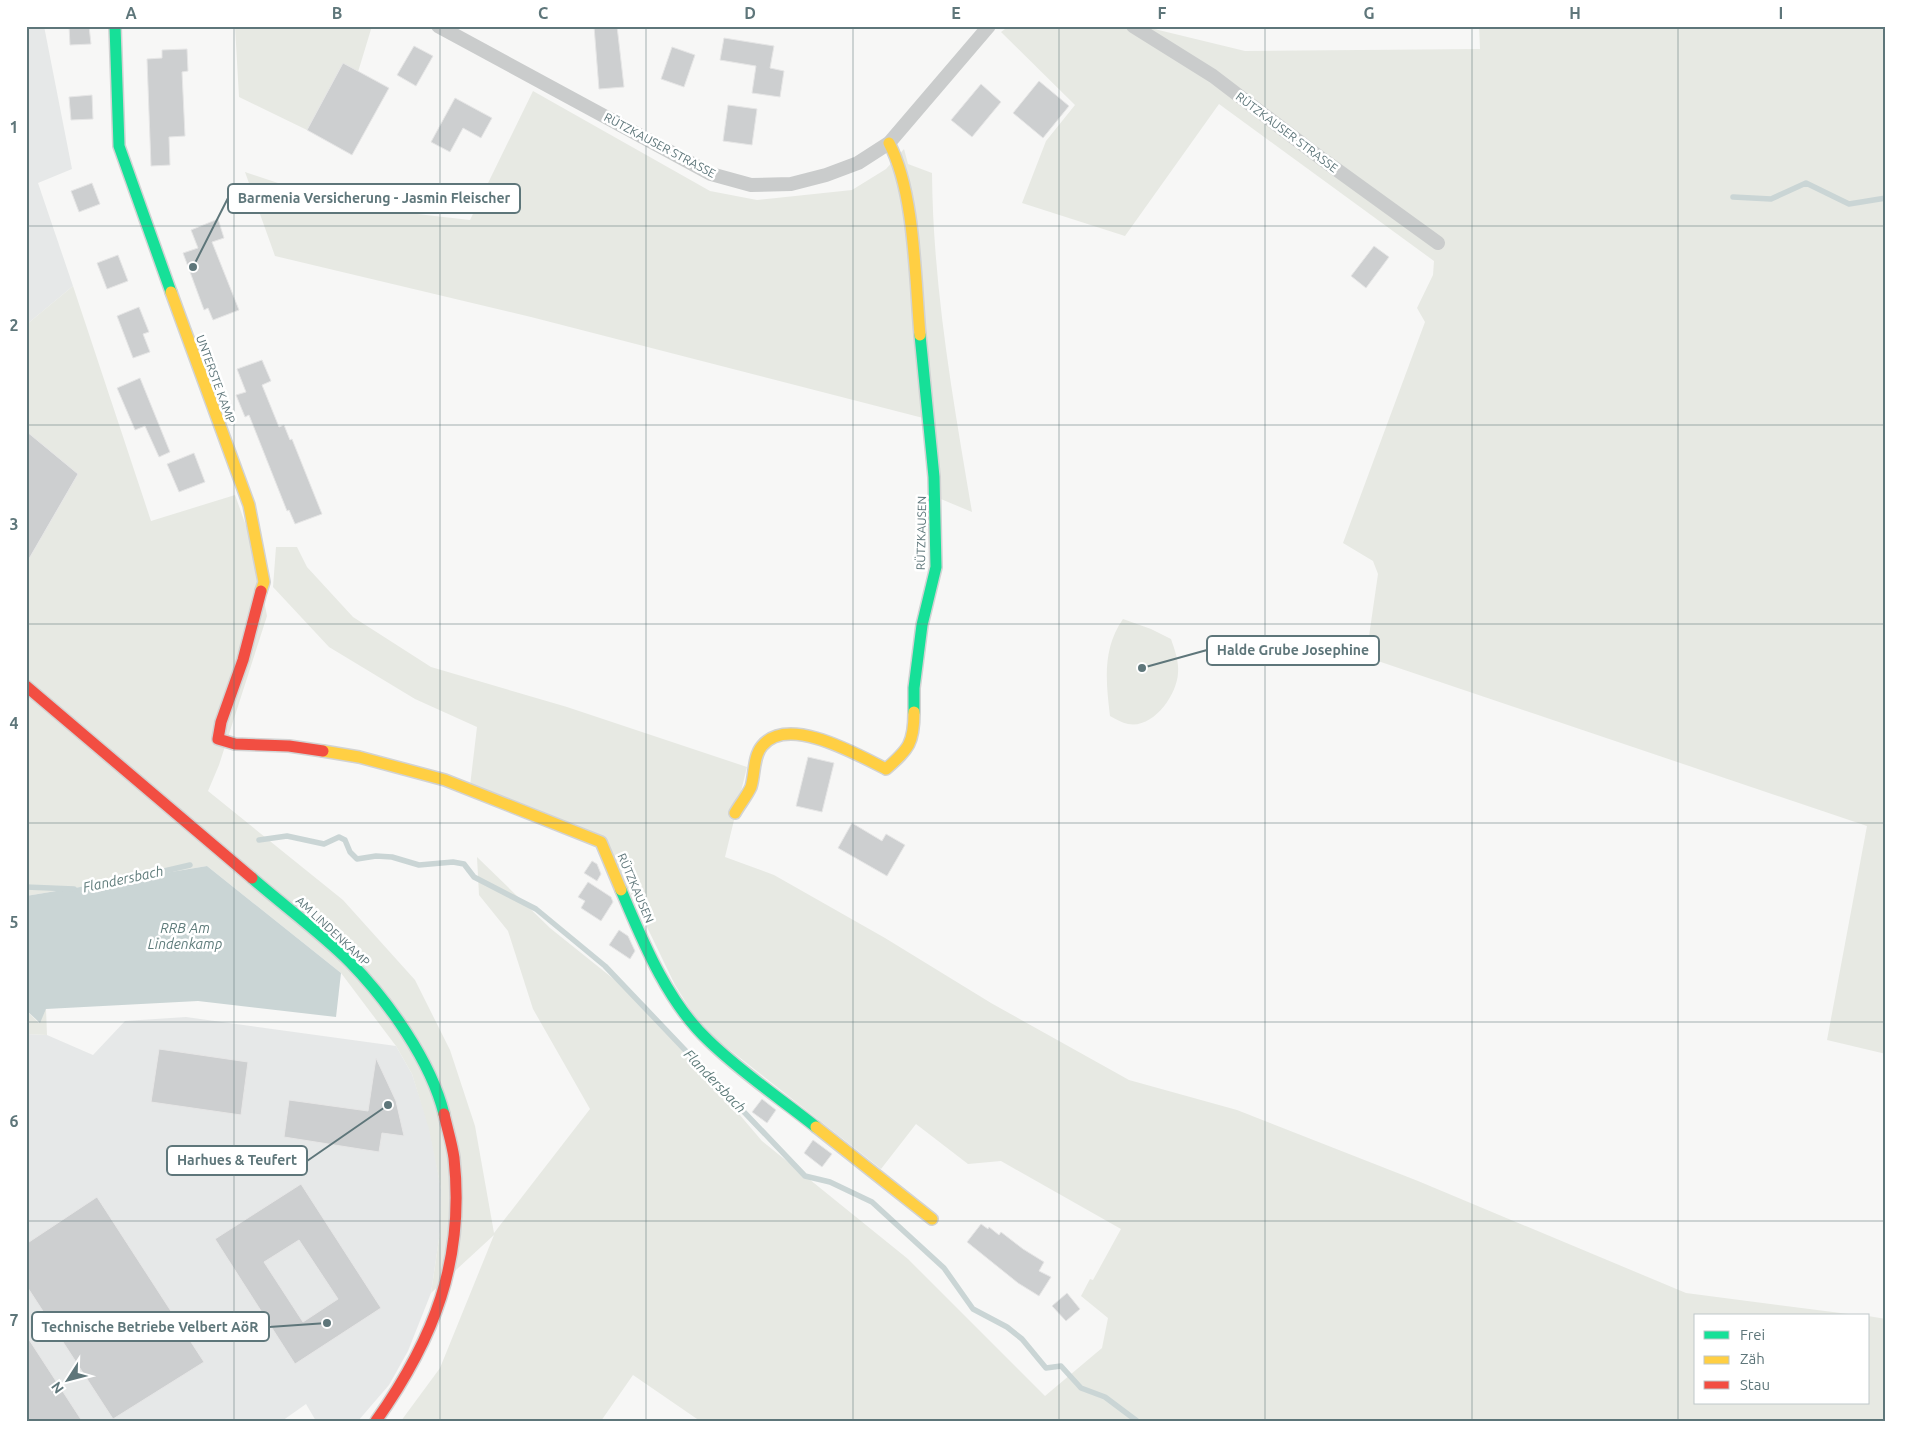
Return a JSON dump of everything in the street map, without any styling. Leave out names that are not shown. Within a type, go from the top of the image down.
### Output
[{"type":"street","name":"UNTERSTE KAMP","points":[[116,26],[119,146],[222,435],[249,505],[264,582],[243,660],[221,722],[218,738]]},
{"type":"street","name":"RÜTZKAUSER STRASSE","points":[[438,26],[711,174],[751,185],[791,184],[826,175],[858,163],[889,143],[989,26]]},
{"type":"street","name":"RÜTZKAUSER STRASSE","points":[[1133,26],[1213,76],[1322,159],[1438,243]]},
{"type":"street","name":"RÜTZKAUSEN","points":[[735,813],[751,787],[756,760],[763,744],[775,735],[800,734],[824,741],[886,768],[901,756],[914,736],[914,688],[922,625],[936,567],[936,507],[907,199],[898,160],[889,143]]},
{"type":"street","name":"AM LINDENKAMP","points":[[26,686],[350,962],[388,1005],[425,1067],[448,1124],[457,1185],[455,1244],[443,1299],[418,1359],[398,1394],[376,1421]]},
{"type":"street","name":"RÜTZKAUSEN","points":[[218,738],[235,744],[289,746],[359,757],[445,780],[601,842],[631,914],[660,970],[680,1007],[708,1041],[932,1219]]},
{"type":"shaded area","points":[[26,26],[44,26],[72,169],[38,183],[73,286],[26,325]]},
{"type":"shaded area","points":[[235,26],[372,26],[358,72],[343,64],[307,130],[239,97]]},
{"type":"shaded area","points":[[1009,26],[1142,26],[1245,51],[1480,49],[1479,26],[1886,26],[1886,1054],[1827,1040],[1867,826],[1366,657],[1378,574],[1373,561],[1343,543],[1425,322],[1417,308],[1433,275],[1434,261],[1219,104],[1125,236],[1022,203],[1046,141],[1075,105],[1001,32]]},
{"type":"shaded area","points":[[533,91],[710,191],[757,200],[852,190],[886,169],[904,149],[908,164],[932,173],[933,216],[940,301],[951,385],[972,512],[936,497],[927,419],[531,317],[275,256],[245,172],[347,206],[470,220]]},
{"type":"shaded area","points":[[73,286],[151,521],[235,495],[254,548],[267,616],[219,765],[208,791],[343,900],[415,980],[450,1050],[475,1126],[494,1233],[590,1109],[533,1009],[508,931],[479,895],[477,857],[550,928],[646,1005],[762,1141],[908,1259],[1045,1396],[1102,1348],[1108,1318],[1081,1296],[1090,1279],[1093,1280],[1121,1229],[1001,1161],[968,1164],[916,1124],[881,1169],[702,1028],[675,985],[607,844],[470,786],[477,727],[415,699],[329,647],[273,587],[276,547],[297,547],[307,567],[353,617],[431,667],[567,707],[747,767],[725,857],[774,875],[885,938],[991,1003],[1129,1080],[1237,1110],[1418,1181],[1686,1293],[1849,1314],[1694,1314],[1694,1404],[1870,1404],[1870,1316],[1886,1319],[1886,1421],[700,1421],[633,1375],[601,1421],[401,1421],[440,1368],[494,1235],[431,1293],[440,1232],[441,1189],[429,1129],[412,1074],[396,1046],[341,973],[207,866],[26,896],[26,564],[78,474],[26,431],[26,325]]},
{"type":"shaded area","points":[[1123,619],[1151,629],[1171,639],[1178,664],[1177,682],[1162,709],[1155,716],[1137,724],[1128,724],[1110,716],[1107,666],[1116,630]]},
{"type":"shaded area","points":[[46,1009],[47,1035],[26,1034],[26,1010],[39,1023]]},
{"type":"shaded area","points":[[186,1017],[396,1046],[412,1074],[430,1129],[441,1189],[440,1232],[431,1293],[408,1351],[389,1385],[358,1421],[316,1421],[306,1404],[282,1421],[26,1421],[26,1034],[47,1035],[93,1055],[125,1021]]},
{"type":"water","name":"RRB Am Lindenkamp","points":[[207,866],[341,973],[336,1017],[198,1001],[46,1009],[40,1023],[26,1010],[26,896]]},
{"type":"building","points":[[69,26],[89,26],[91,44],[70,45]]},
{"type":"building","points":[[594,26],[617,26],[624,87],[599,89]]},
{"type":"building","points":[[724,38],[774,46],[770,68],[784,71],[780,97],[752,93],[756,66],[720,60]]},
{"type":"building","points":[[414,46],[433,56],[416,86],[397,75]]},
{"type":"building","points":[[672,47],[695,55],[684,87],[661,79]]},
{"type":"building","points":[[187,49],[188,71],[182,72],[185,136],[169,137],[170,165],[151,166],[147,59],[162,58],[162,50]]},
{"type":"building","points":[[343,63],[389,88],[352,155],[307,130]]},
{"type":"building","points":[[1039,81],[1069,106],[1043,138],[1013,113]]},
{"type":"building","points":[[981,84],[1001,102],[972,137],[951,120]]},
{"type":"building","points":[[92,95],[93,119],[71,120],[69,97]]},
{"type":"building","points":[[455,98],[492,118],[481,138],[463,128],[450,152],[431,142]]},
{"type":"building","points":[[728,105],[757,109],[752,145],[723,141]]},
{"type":"building","points":[[92,183],[100,204],[79,212],[71,191]]},
{"type":"building","points":[[218,219],[224,238],[212,242],[239,310],[213,320],[208,308],[204,310],[183,253],[198,248],[191,230]]},
{"type":"building","points":[[1374,246],[1389,257],[1366,288],[1351,276]]},
{"type":"building","points":[[118,255],[128,281],[107,289],[97,263]]},
{"type":"building","points":[[139,307],[149,332],[143,334],[150,352],[133,358],[117,316]]},
{"type":"building","points":[[262,360],[271,381],[262,385],[279,427],[284,425],[290,440],[292,439],[322,514],[295,524],[289,510],[287,511],[249,415],[245,417],[236,395],[246,392],[237,369]]},
{"type":"building","points":[[140,378],[170,452],[159,457],[145,426],[135,430],[117,388]]},
{"type":"building","points":[[26,431],[78,474],[26,564]]},
{"type":"building","points":[[194,453],[205,482],[179,492],[167,464]]},
{"type":"building","points":[[808,757],[834,763],[822,812],[796,806]]},
{"type":"building","points":[[852,823],[882,841],[886,834],[905,845],[887,876],[838,848]]},
{"type":"building","points":[[592,861],[597,864],[601,874],[597,881],[584,873]]},
{"type":"building","points":[[588,882],[611,897],[613,902],[601,921],[581,908],[585,901],[578,897]]},
{"type":"building","points":[[619,930],[628,936],[635,951],[630,959],[609,945]]},
{"type":"building","points":[[159,1049],[248,1062],[241,1115],[151,1102]]},
{"type":"building","points":[[376,1058],[396,1101],[404,1136],[382,1133],[379,1152],[284,1137],[289,1100],[368,1111]]},
{"type":"building","points":[[762,1099],[776,1110],[767,1123],[752,1112]]},
{"type":"building","points":[[813,1140],[832,1154],[822,1167],[804,1153]]},
{"type":"building","points":[[301,1184],[381,1308],[295,1364],[215,1239]],"holes":[[[299,1240],[338,1299],[303,1322],[264,1262]]]},
{"type":"building","points":[[97,1197],[204,1362],[113,1419],[26,1285],[26,1244]]},
{"type":"building","points":[[981,1224],[988,1229],[989,1227],[999,1235],[1001,1232],[1044,1262],[1039,1271],[1051,1277],[1039,1296],[1018,1283],[967,1242]]},
{"type":"building","points":[[1067,1293],[1080,1309],[1066,1321],[1052,1306]]},
{"type":"building","points":[[26,1335],[82,1421],[26,1421]]},
{"type":"waterway","points":[[1733,197],[1771,199],[1806,183],[1849,204],[1886,198]]},
{"type":"waterway","name":"Flandersbach","points":[[259,840],[287,836],[324,844],[339,837],[345,840],[350,852],[357,859],[376,856],[392,857],[419,865],[453,862],[464,864],[474,877],[536,909],[605,966],[805,1176],[830,1182],[872,1202],[944,1268],[973,1309],[1007,1327],[1022,1339],[1046,1368],[1061,1366],[1081,1388],[1105,1397],[1137,1421]]},
{"type":"waterway","name":"Flandersbach","points":[[130,879],[190,865]]},
{"type":"waterway","name":"Flandersbach","points":[[26,887],[74,889]]},
{"type":"traffic: fast","points":[[115,26],[119,146],[171,292]]},
{"type":"traffic: fast","points":[[914,712],[914,688],[922,625],[936,567],[934,477],[920,335]]},
{"type":"traffic: fast","points":[[252,878],[350,962],[379,995],[419,1053],[438,1094],[444,1114]]},
{"type":"traffic: fast","points":[[621,890],[647,950],[668,990],[694,1025],[735,1064],[816,1127]]},
{"type":"traffic: slow","points":[[889,143],[898,163],[909,211],[920,335]]},
{"type":"traffic: slow","points":[[171,292],[249,505],[264,582],[261,591]]},
{"type":"traffic: slow","points":[[735,813],[751,787],[759,750],[774,737],[788,734],[823,740],[886,769],[909,745],[913,731],[914,712]]},
{"type":"traffic: slow","points":[[323,751],[359,757],[445,780],[601,842],[621,890]]},
{"type":"traffic: slow","points":[[816,1127],[932,1219]]},
{"type":"traffic: jam","points":[[261,591],[243,660],[221,722],[218,739],[235,744],[289,746],[323,751]]},
{"type":"traffic: jam","points":[[26,686],[252,878]]},
{"type":"traffic: jam","points":[[376,1421],[414,1360],[429,1329],[441,1297],[449,1265],[455,1231],[456,1196],[454,1158],[444,1114]]},
{"type":"place","name":"Barmenia Versicherung - Jasmin Fleischer","points":[[193,267]]},
{"type":"place","name":"Halde Grube Josephine","points":[[1142,668]]},
{"type":"place","name":"Harhues & Teufert","points":[[388,1105]]},
{"type":"place","name":"Technische Betriebe Velbert AöR","points":[[327,1323]]}]
